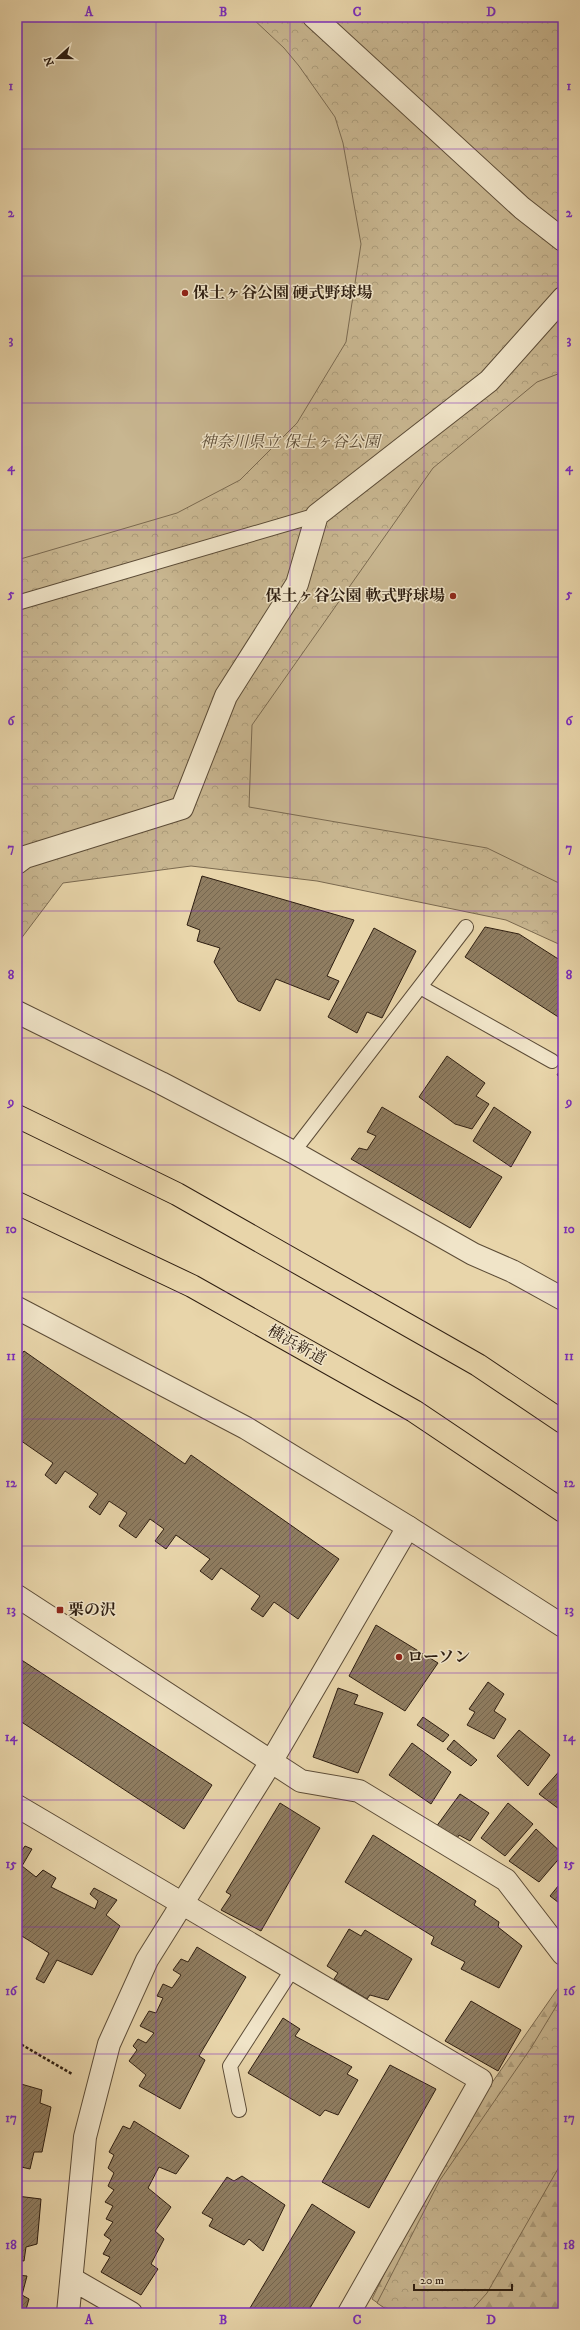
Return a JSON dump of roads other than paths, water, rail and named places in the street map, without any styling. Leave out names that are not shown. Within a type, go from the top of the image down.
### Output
[{"type":"highway","points":[[17,1116],[177,1194],[478,1366],[563,1422]]},
{"type":"highway","name":"横浜新道","points":[[17,1203],[192,1286],[352,1376],[414,1411],[563,1511]]},
{"type":"street","points":[[314,17],[522,208],[563,240]]},
{"type":"street","points":[[17,863],[25,857],[182,808],[226,696],[297,584],[317,515],[489,381],[563,298]]},
{"type":"street","points":[[17,1012],[161,1083],[293,1152],[474,1254],[512,1271],[563,1299]]},
{"type":"street","points":[[17,1308],[246,1428],[408,1527],[563,1626]]},
{"type":"street","points":[[68,2313],[84,2137],[109,2044],[147,1960],[271,1762],[408,1527]]},
{"type":"street","points":[[17,1596],[301,1781],[359,1791],[506,1880],[563,1954]]},
{"type":"street","points":[[17,1806],[181,1905],[481,2080],[349,2313]]},
{"type":"street","points":[[72,2280],[132,2313]]},
{"type":"lane","points":[[17,604],[317,515]]},
{"type":"lane","points":[[293,1152],[466,927]]},
{"type":"lane","points":[[420,987],[552,1061]]},
{"type":"lane","points":[[239,2110],[230,2066],[292,1970]]},
{"type":"place","name":"保土ヶ谷公園 硬式野球場","points":[[185,293]]},
{"type":"place","name":"保土ヶ谷公園 軟式野球場","points":[[453,596]]},
{"type":"place","name":"栗の沢","points":[[60,1610]]},
{"type":"place","name":"ローソン","points":[[399,1657]]},
{"type":"park label","name":"神奈川県立 保土ヶ谷公園","points":[[290,442]]}]
